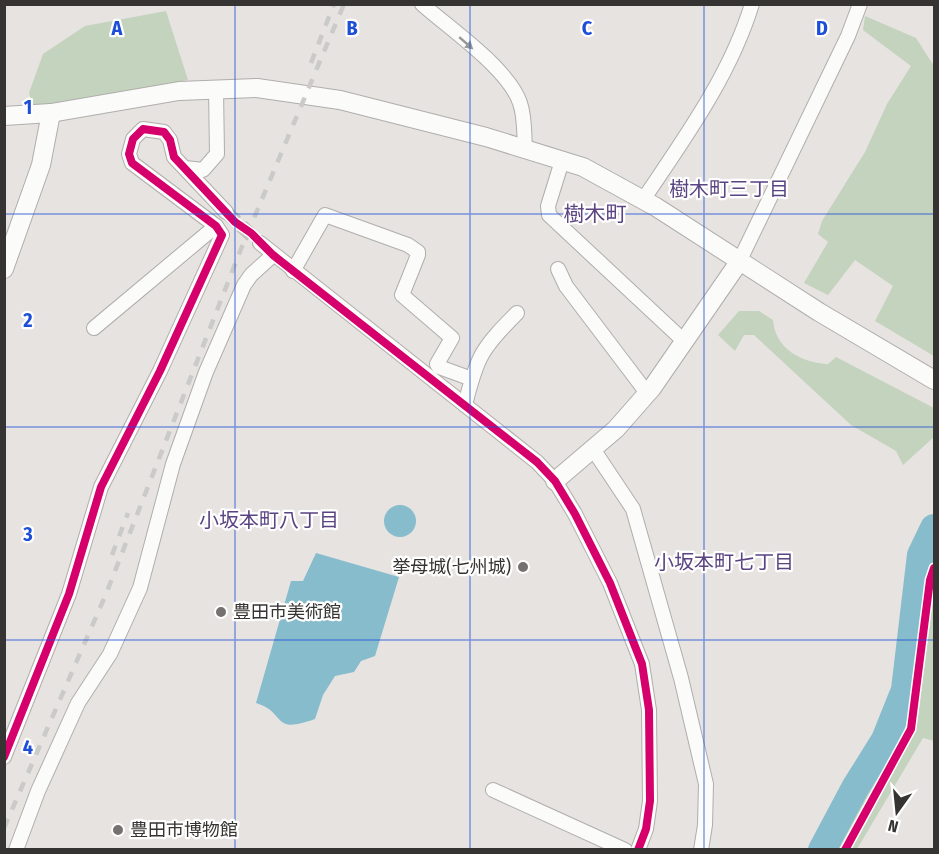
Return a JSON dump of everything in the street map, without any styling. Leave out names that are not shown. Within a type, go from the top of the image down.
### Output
[{"type":"street","points":[[422,4],[498,70],[513,86],[521,104],[525,149]]},
{"type":"street","points":[[643,200],[701,113],[747,22],[752,4]]},
{"type":"street","points":[[555,481],[616,429],[647,393],[739,262],[848,36],[860,5],[855,4]]},
{"type":"street","points":[[4,116],[51,113],[159,94],[257,88],[340,100],[525,149],[583,167],[643,200],[739,262],[934,380]]},
{"type":"street","points":[[185,168],[203,170],[217,154],[216,89]]},
{"type":"street","points":[[4,269],[41,165],[51,113]]},
{"type":"street","points":[[4,757],[69,594],[101,487],[160,371],[222,235],[216,226],[132,163],[129,147],[143,129],[164,132],[170,140],[174,157],[226,212]]},
{"type":"street","points":[[562,161],[548,206],[549,215],[685,342]]},
{"type":"street","points":[[293,270],[325,215],[408,245],[418,252],[418,255],[402,295],[452,338],[436,364],[472,379]]},
{"type":"street","points":[[94,328],[216,226]]},
{"type":"street","points":[[260,243],[537,462],[555,481],[610,583],[642,664],[650,710],[650,801],[646,829],[638,849]]},
{"type":"street","points":[[16,849],[38,791],[78,703],[110,654],[140,588],[173,464],[211,361],[244,285],[251,274],[273,255]]},
{"type":"street","points":[[558,269],[567,286],[647,393]]},
{"type":"street","points":[[465,405],[472,379],[486,344],[517,313]]},
{"type":"street","points":[[593,449],[633,509],[681,678],[706,784],[705,825],[701,849]]},
{"type":"street","points":[[493,790],[625,849]]},
{"type":"green space","points":[[166,11],[188,80],[33,107],[29,93],[43,54],[85,26]]},
{"type":"green space","points":[[865,16],[916,38],[934,66],[934,356],[875,321],[893,286],[855,260],[828,295],[804,283],[828,242],[818,234],[822,221],[865,152],[887,104],[911,66],[863,30]]},
{"type":"green space","points":[[739,311],[759,311],[773,320],[775,330],[784,346],[800,357],[828,364],[836,357],[934,408],[934,437],[903,465],[896,451],[851,425],[754,335],[744,335],[735,351],[718,335]]},
{"type":"green space","points":[[934,545],[934,741],[923,738],[857,849],[834,849],[848,817],[895,735],[911,694],[926,559]]},
{"type":"water","points":[[400,505],[411,510],[416,521],[411,532],[400,537],[389,532],[384,521],[389,510]]},
{"type":"water","points":[[316,553],[399,577],[375,656],[361,661],[354,672],[335,676],[323,695],[315,719],[291,725],[285,724],[266,707],[256,703],[291,581],[303,581]]},
{"type":"waterway","points":[[822,850],[855,788],[885,740],[905,690],[921,555],[934,528]]},
{"type":"tunnel","points":[[226,212],[260,243]]},
{"type":"railway","points":[[311,63],[334,4]]},
{"type":"railway","points":[[4,828],[106,594],[241,249],[344,4]]},
{"type":"railway","points":[[112,555],[128,513]]},
{"type":"cycle path","points":[[4,757],[69,594],[101,487],[160,371],[222,235],[216,226],[132,163],[129,154],[133,139],[143,129],[164,132],[170,140],[174,157],[235,222],[251,233],[273,255],[537,462],[555,481],[575,514],[610,583],[642,664],[649,710],[650,801],[646,829],[638,850]]},
{"type":"cycle path","points":[[845,850],[911,729],[930,580],[934,568]]},
{"type":"place","name":"挙母城(七州城)","points":[[523,567]]},
{"type":"place","name":"豊田市美術館","points":[[221,612]]},
{"type":"place","name":"豊田市博物館","points":[[118,830]]},
{"type":"district","name":"樹木町三丁目","points":[[729,189]]},
{"type":"district","name":"樹木町","points":[[595,214]]},
{"type":"district","name":"小坂本町八丁目","points":[[269,520]]},
{"type":"district","name":"小坂本町七丁目","points":[[724,562]]}]
